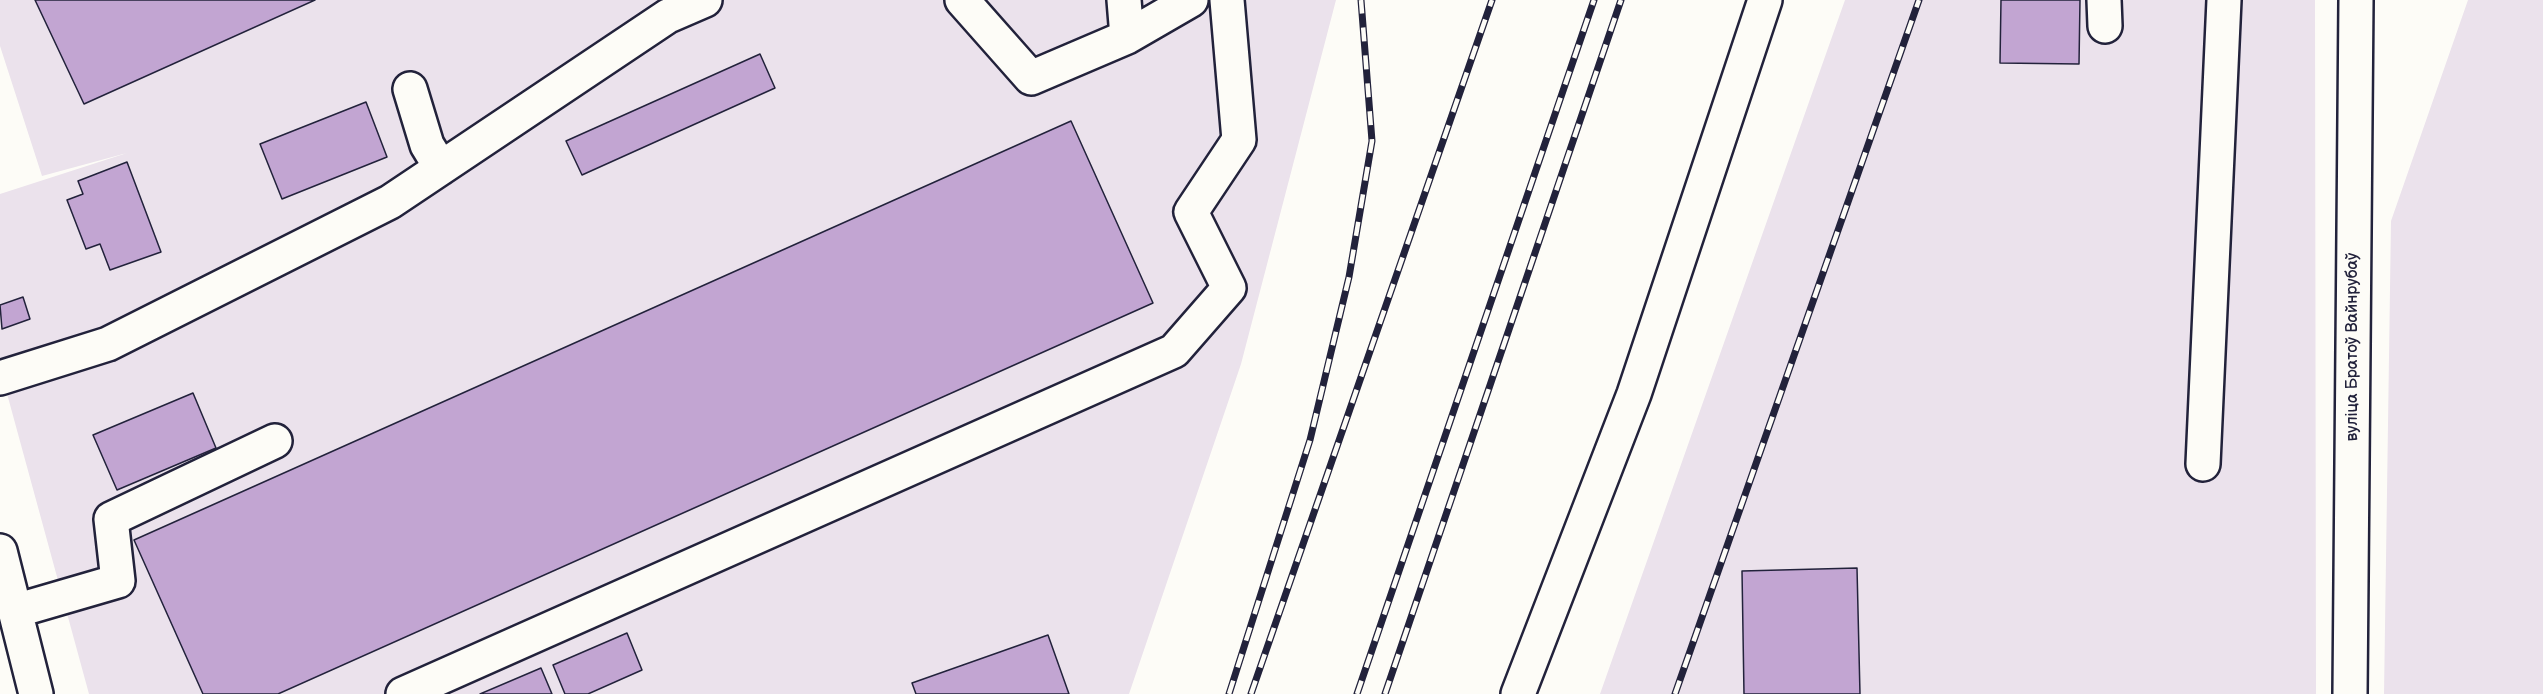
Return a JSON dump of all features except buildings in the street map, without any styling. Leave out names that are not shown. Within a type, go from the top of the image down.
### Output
[{"type":"street","points":[[0,378],[108,344],[390,202],[668,16],[705,0]]},
{"type":"street","points":[[962,0],[1031,78],[1127,37],[1191,0]]},
{"type":"street","points":[[1124,0],[1127,37]]},
{"type":"street","points":[[403,694],[1174,351],[1229,288],[1191,212],[1239,140],[1227,0]]},
{"type":"street","points":[[1518,694],[1634,394],[1765,0]]},
{"type":"street","points":[[2203,464],[2224,0]]},
{"type":"street","name":"вуліца Братоў Вайнрубаў","points":[[2350,694],[2356,0]]},
{"type":"street","points":[[410,89],[427,145],[441,168]]},
{"type":"street","points":[[15,611],[118,581],[111,519],[275,441]]},
{"type":"street","points":[[0,551],[36,694]]},
{"type":"shaded area","points":[[0,0],[1336,0],[1241,364],[1129,694],[89,694],[0,368],[0,194],[127,153],[42,176],[0,46]]},
{"type":"shaded area","points":[[1845,0],[2315,0],[2316,694],[1600,694]]},
{"type":"shaded area","points":[[2468,0],[2543,0],[2543,694],[2384,694],[2391,221]]},
{"type":"railway","points":[[1229,694],[1310,440],[1349,277],[1372,141],[1361,0]]},
{"type":"railway","points":[[1251,694],[1492,0]]},
{"type":"railway","points":[[1357,694],[1594,0]]},
{"type":"railway","points":[[1385,694],[1621,0]]},
{"type":"railway","points":[[1675,694],[1919,0]]}]
